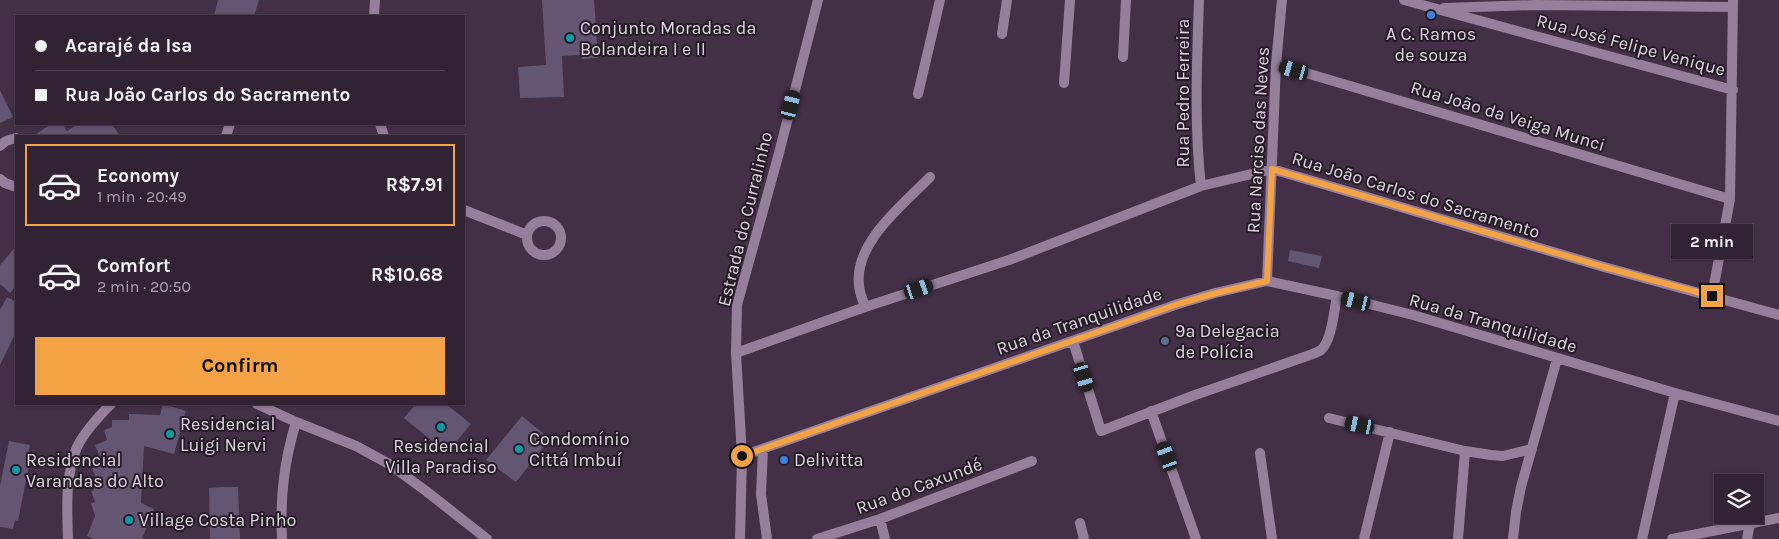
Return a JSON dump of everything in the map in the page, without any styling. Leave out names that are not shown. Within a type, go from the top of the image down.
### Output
[{"type":"street","points":[[374,15],[375,0]]},
{"type":"street","name":"Estrada do Curralinho","points":[[740,539],[742,456],[736,353],[737,305],[818,0]]},
{"type":"street","points":[[918,94],[940,0]]},
{"type":"street","points":[[1002,34],[1007,0]]},
{"type":"street","points":[[1064,83],[1070,0]]},
{"type":"street","points":[[1123,57],[1126,0]]},
{"type":"street","name":"Rua Pedro Ferreira","points":[[1199,0],[1198,90],[1201,186]]},
{"type":"street","name":"Rua Narciso das Neves","points":[[1267,281],[1276,64],[1282,0]]},
{"type":"street","name":"Rua José Felipe Venique","points":[[1404,0],[1733,90]]},
{"type":"street","points":[[1435,8],[1733,3],[1730,199],[1712,296]]},
{"type":"street","name":"Rua João da Veiga Munci","points":[[1276,64],[1730,199]]},
{"type":"street","points":[[0,146],[6,141],[15,138]]},
{"type":"street","name":"Rua João Carlos do Sacramento","points":[[736,353],[865,307],[1009,260],[1201,186],[1272,169],[1595,265],[1779,315]]},
{"type":"street","points":[[865,307],[859,285],[860,270],[866,252],[879,230],[891,215],[930,177]]},
{"type":"street","points":[[2,185],[15,187]]},
{"type":"street","points":[[465,210],[527,235]]},
{"type":"street","name":"Rua da Tranquilidade","points":[[742,456],[1178,304],[1267,281],[1413,315],[1675,393],[1779,420]]},
{"type":"street","points":[[1073,341],[1101,431],[1227,383],[1321,350],[1327,340],[1337,296]]},
{"type":"street","points":[[1513,539],[1521,487],[1557,358]]},
{"type":"street","points":[[1642,539],[1675,393]]},
{"type":"street","points":[[68,539],[67,491],[78,446],[95,420],[110,405]]},
{"type":"street","points":[[259,405],[356,446],[389,464],[486,539]]},
{"type":"street","points":[[1151,411],[1196,539]]},
{"type":"street","points":[[1329,418],[1465,450],[1503,456],[1532,450]]},
{"type":"street","points":[[282,539],[281,496],[288,448],[296,422]]},
{"type":"street","points":[[1364,539],[1390,432]]},
{"type":"street","points":[[763,449],[761,494],[767,539]]},
{"type":"street","points":[[1458,539],[1465,450]]},
{"type":"street","points":[[1260,453],[1272,539]]},
{"type":"street","name":"Rua do Caxundé","points":[[817,539],[880,519],[1032,461]]},
{"type":"street","points":[[1764,521],[1779,518]]},
{"type":"street","points":[[880,519],[886,539]]},
{"type":"street","points":[[1080,523],[1084,539]]},
{"type":"street","points":[[1672,539],[1745,524]]},
{"type":"street","points":[[1747,539],[1750,524]]},
{"type":"building","points":[[218,0],[259,0],[254,15],[214,15]]},
{"type":"building","name":"Conjunto Moradas da Bolandeira I e II","points":[[542,0],[594,0],[598,58],[582,59],[582,55],[562,56],[564,97],[520,98],[518,67],[546,65]]},
{"type":"building","points":[[0,90],[13,117],[0,123]]},
{"type":"building","points":[[50,125],[63,125],[67,131],[76,125],[113,125],[119,135],[34,135]]},
{"type":"building","points":[[15,247],[15,287],[10,293],[0,284],[0,265]]},
{"type":"building","points":[[1290,250],[1322,256],[1319,268],[1288,261]]},
{"type":"building","points":[[7,297],[15,301],[15,334],[0,365],[0,310]]},
{"type":"building","points":[[163,405],[186,411],[174,454],[144,446],[141,503],[154,509],[142,539],[94,539],[87,536],[95,516],[91,503],[95,502],[91,491],[94,490],[91,480],[96,478],[92,468],[96,467],[92,457],[99,455],[95,445],[107,440],[104,430],[112,427],[112,420],[129,420],[129,414],[160,415]]},
{"type":"building","name":"Residencial Villa Paradiso","points":[[415,405],[447,405],[471,424],[447,453],[404,418]]},
{"type":"building","name":"Condomínio Cittá Imbuí","points":[[522,416],[550,439],[516,482],[486,460]]},
{"type":"building","name":"Residencial Varandas do Alto","points":[[9,441],[30,445],[28,454],[31,455],[18,521],[15,520],[13,529],[0,527],[0,486]]},
{"type":"building","points":[[238,487],[240,539],[210,539],[209,488]]},
{"type":"place","name":"A C. Ramos de souza","points":[[1431,15]]},
{"type":"place","name":"Conjunto Moradas da Bolandeira I e II","points":[[570,38]]},
{"type":"place","name":"9ª Delegacia de Polícia","points":[[1165,341]]},
{"type":"place","name":"Residencial Villa Paradiso","points":[[441,427]]},
{"type":"place","name":"Residencial Luigi Nervi","points":[[170,434]]},
{"type":"place","name":"Condomínio Cittá Imbuí","points":[[519,449]]},
{"type":"place","name":"Delivitta","points":[[784,460]]},
{"type":"place","name":"Residencial Varandas do Alto","points":[[16,470]]},
{"type":"place","name":"Village Costa Pinho","points":[[129,520]]},
{"type":"route","points":[[742,456],[1178,304],[1267,281],[1272,169],[1604,267],[1712,296]]}]
